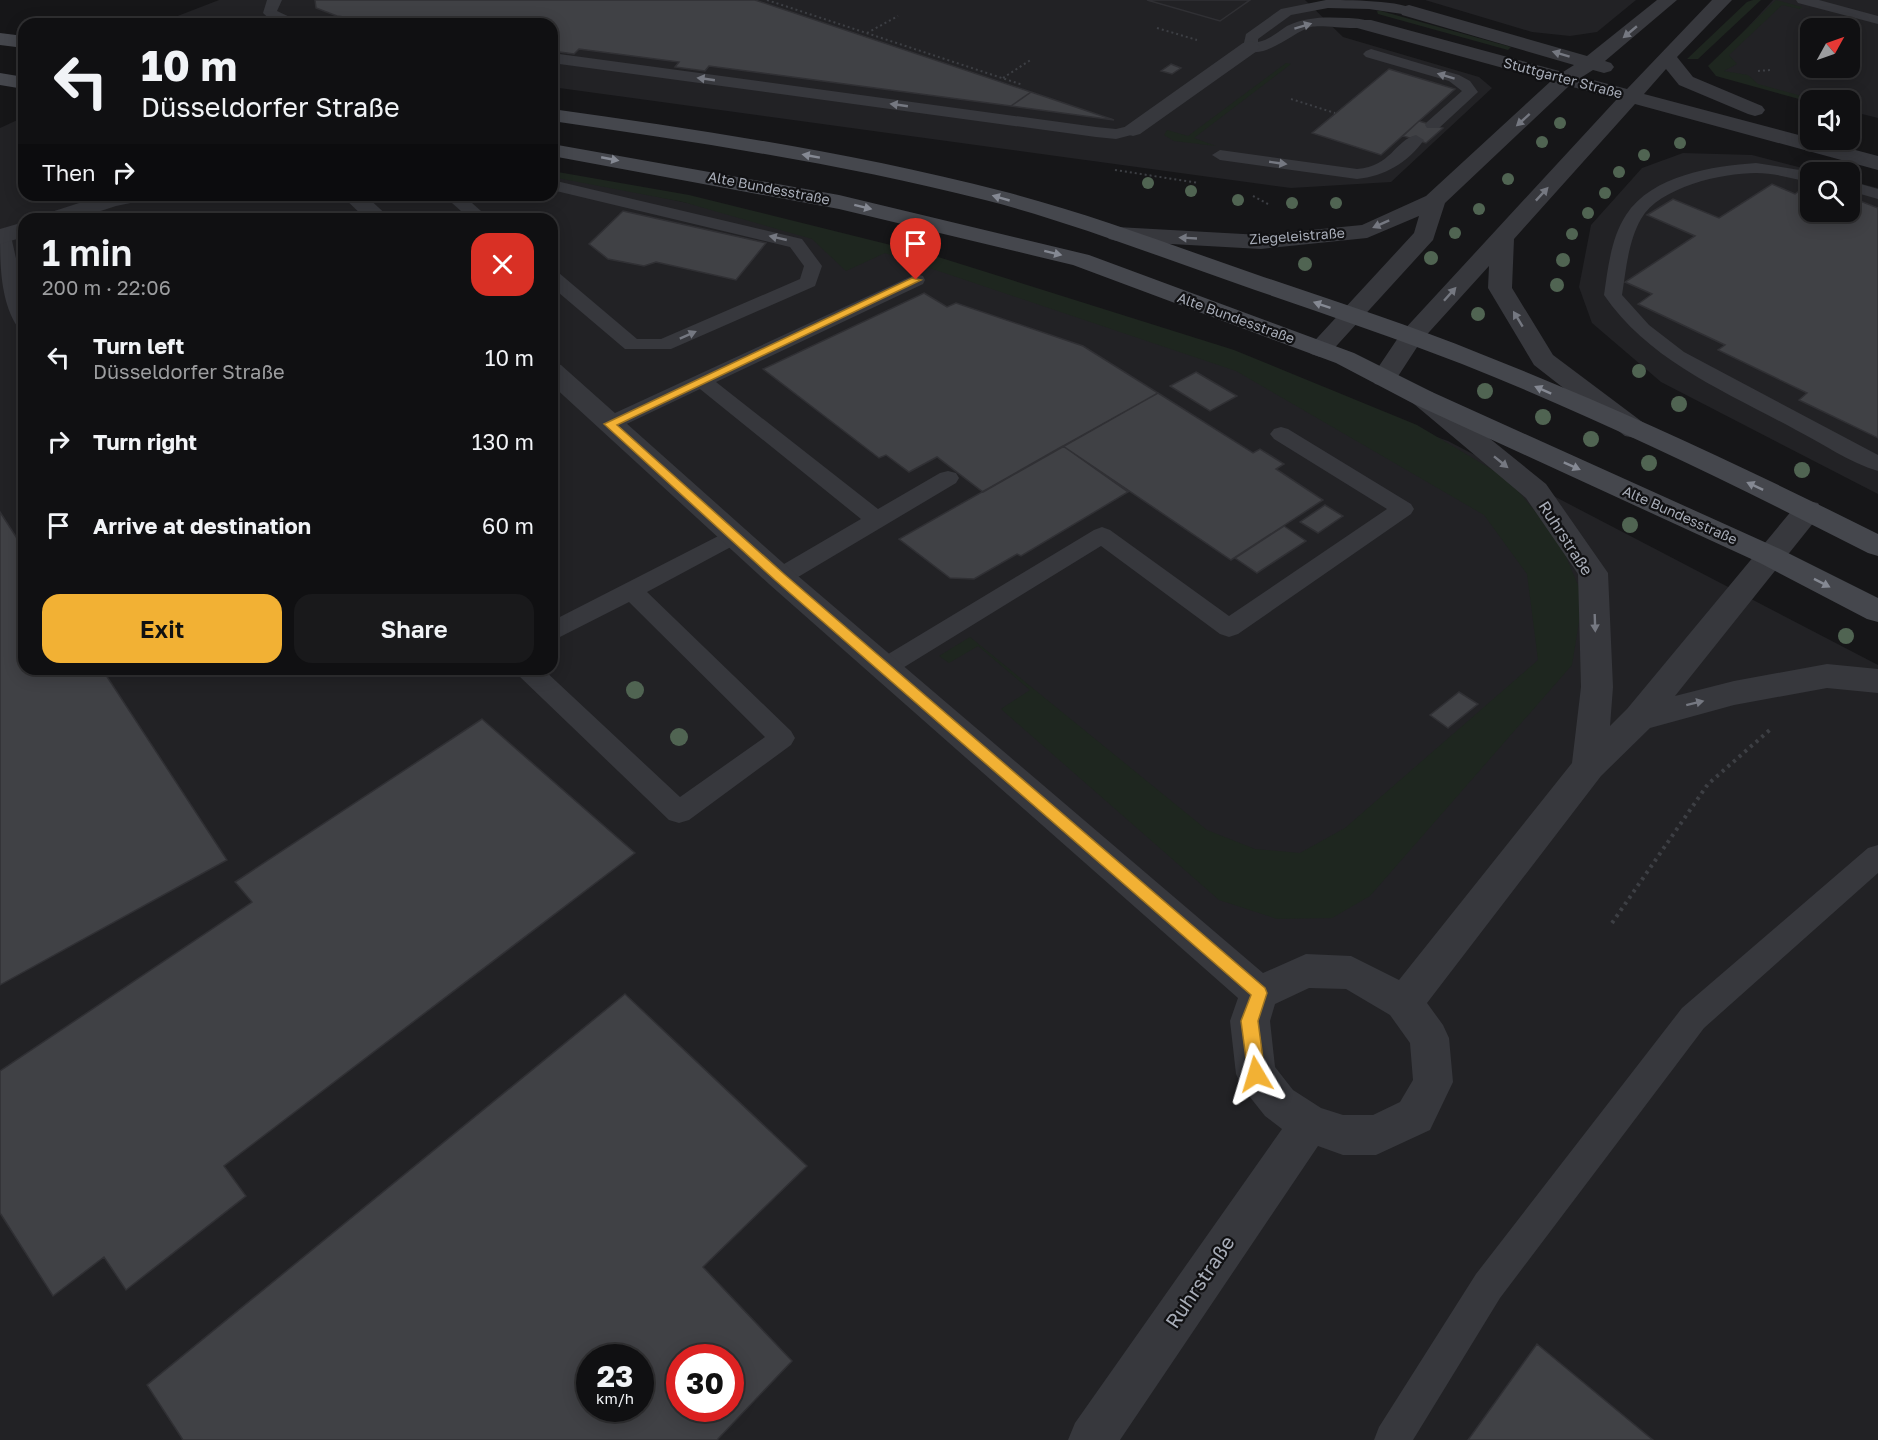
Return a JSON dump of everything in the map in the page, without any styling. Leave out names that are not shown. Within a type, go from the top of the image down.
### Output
[{"type":"main road","points":[[0,39],[18,41]]},
{"type":"main road","points":[[0,79],[18,82]]},
{"type":"main road","points":[[558,116],[855,163],[997,196],[1117,234],[1350,315],[1499,370],[1808,510],[1878,546]]},
{"type":"main road","name":"Alte Bundesstraße","points":[[558,151],[839,202],[1081,260],[1345,358],[1423,398],[1770,556],[1878,611]]},
{"type":"street","name":"Ziegeleistraße","points":[[1117,234],[1261,242],[1367,231],[1434,201],[1564,79],[1591,63],[1668,0]]},
{"type":"street","points":[[1384,378],[1411,337],[1667,57],[1723,0]]},
{"type":"street","name":"Stuttgarter Straße","points":[[1409,11],[1800,122]]},
{"type":"street","name":"Stuttgarter Straße","points":[[1364,24],[1878,163]]},
{"type":"street","name":"Stuttgarter Straße","points":[[1133,130],[1250,47]]},
{"type":"street","name":"Stuttgarter Straße","points":[[1667,57],[1686,81],[1755,110]]},
{"type":"street","points":[[1608,123],[1631,122]]},
{"type":"street","points":[[1654,122],[1734,124]]},
{"type":"street","points":[[1860,138],[1878,143]]},
{"type":"street","points":[[71,213],[108,201]]},
{"type":"street","points":[[359,201],[373,213]]},
{"type":"street","points":[[1320,349],[1425,235],[1434,201]]},
{"type":"street","points":[[1,236],[18,231]]},
{"type":"street","points":[[1502,236],[1500,288],[1543,360],[1635,430]]},
{"type":"street","points":[[558,377],[780,577],[1259,993]]},
{"type":"street","name":"Ruhrstraße","points":[[1423,398],[1536,490],[1593,573],[1596,687],[1589,767]]},
{"type":"street","points":[[1404,1003],[1589,767],[1639,718],[1808,510]]},
{"type":"street","points":[[1639,718],[1734,693],[1827,676],[1878,681]]},
{"type":"street","points":[[1306,971],[1351,973],[1404,1003],[1429,1038],[1433,1082],[1415,1116],[1376,1135],[1343,1135],[1308,1124],[1279,1103],[1256,1074],[1250,1021],[1259,993],[1306,971]]},
{"type":"street","name":"Ruhrstraße","points":[[1092,1440],[1308,1124]]},
{"type":"lane","points":[[275,0],[271,4],[270,13],[280,18]]},
{"type":"lane","points":[[1390,0],[1409,11]]},
{"type":"lane","points":[[1803,0],[1878,20]]},
{"type":"lane","points":[[1327,2],[1338,12],[1364,24]]},
{"type":"lane","name":"Stuttgarter Straße","points":[[1364,24],[1329,21],[1309,23],[1293,28],[1269,45],[1250,47],[1251,38],[1286,12],[1327,2],[1409,11]]},
{"type":"lane","points":[[1371,54],[1454,78],[1465,84],[1470,92],[1433,125]]},
{"type":"lane","points":[[558,59],[1116,134],[1133,130]]},
{"type":"lane","points":[[1220,155],[1357,174],[1374,173],[1383,170],[1416,140]]},
{"type":"lane","points":[[1800,175],[1756,168],[1697,176],[1641,206],[1621,245],[1613,295],[1625,314],[1645,333],[1683,360],[1878,464]]},
{"type":"lane","points":[[558,186],[796,243],[813,266],[808,282],[664,345],[632,345],[558,283]]},
{"type":"lane","points":[[1860,189],[1878,194]]},
{"type":"lane","points":[[460,201],[474,213]]},
{"type":"lane","points":[[1,236],[18,310]]},
{"type":"lane","points":[[609,424],[916,280]]},
{"type":"lane","points":[[702,381],[877,520]]},
{"type":"lane","points":[[884,668],[1102,536],[1229,628],[1403,509],[1281,434]]},
{"type":"lane","points":[[780,577],[948,478]]},
{"type":"lane","points":[[558,629],[734,536]]},
{"type":"lane","points":[[533,675],[679,812],[782,738],[631,590]]},
{"type":"lane","points":[[1392,1440],[1488,1286],[1693,1018],[1878,856]]},
{"type":"path","points":[[767,0],[1033,88]]},
{"type":"path","points":[[867,33],[898,16]]},
{"type":"path","points":[[1157,28],[1189,38]]},
{"type":"path","points":[[1003,78],[1032,59]]},
{"type":"path","points":[[1291,99],[1335,113]]},
{"type":"path","points":[[1612,923],[1708,784],[1778,723]]},
{"type":"shaded area","points":[[219,0],[1305,0],[1343,37],[1479,77],[1492,88],[1391,182],[1291,188],[558,88],[558,18],[172,18]]},
{"type":"shaded area","points":[[1425,0],[1636,0],[1597,32],[1570,36],[1532,32]]},
{"type":"shaded area","points":[[1761,0],[1698,59],[1687,59],[1747,2]]},
{"type":"shaded area","points":[[1773,0],[1878,0],[1878,118],[1860,114],[1860,90],[1800,90],[1800,97],[1726,78],[1713,65]]},
{"type":"shaded area","points":[[1776,0],[1802,7],[1800,9],[1782,5],[1729,55],[1737,64],[1724,71],[1748,75],[1758,84],[1800,96],[1800,99],[1716,76],[1708,66]]},
{"type":"shaded area","points":[[1377,11],[1511,47],[1508,50],[1378,14]]},
{"type":"shaded area","points":[[1286,63],[1291,64],[1194,138],[1216,146],[1174,141],[1164,135],[1167,130],[1188,136]]},
{"type":"shaded area","points":[[18,120],[18,201],[558,201],[558,175],[899,248],[1448,441],[1878,665],[1878,1440],[0,1440],[0,128]]},
{"type":"shaded area","points":[[1683,153],[1752,155],[1800,167],[1800,222],[1860,222],[1860,184],[1878,188],[1878,494],[1661,382],[1592,323],[1579,287],[1591,225],[1642,168]]},
{"type":"shaded area","points":[[558,172],[689,195],[935,256],[1234,350],[1417,425],[1508,479],[1559,540],[1583,597],[1572,665],[1370,896],[1332,918],[1277,919],[1219,900],[1001,709],[1030,690],[978,646],[949,663],[939,656],[970,637],[1207,830],[1255,849],[1300,853],[1345,828],[1538,660],[1527,574],[1484,515],[1236,371],[885,253],[846,271],[812,239],[683,202],[558,178]]},
{"type":"building","points":[[315,0],[755,0],[1031,92],[1011,106],[709,66],[705,71],[675,67],[679,62],[579,49],[574,54],[558,52],[558,18],[352,18],[337,16],[316,8]]},
{"type":"building","points":[[1147,0],[1250,0],[1220,21]]},
{"type":"building","points":[[1147,0],[1250,0],[1220,21]]},
{"type":"building","points":[[1171,64],[1181,68],[1172,74],[1161,71]]},
{"type":"building","points":[[1389,69],[1455,89],[1381,155],[1312,133]]},
{"type":"building","points":[[1031,92],[1043,96],[1114,120],[1011,106]]},
{"type":"building","points":[[1419,121],[1443,128],[1426,143],[1403,136]]},
{"type":"building","points":[[1772,184],[1795,194],[1800,190],[1800,222],[1860,222],[1860,201],[1878,208],[1878,438],[1799,400],[1807,393],[1718,350],[1725,345],[1638,304],[1652,294],[1625,282],[1695,236],[1647,215],[1673,199],[1719,218]]},
{"type":"building","points":[[623,211],[766,243],[736,280],[656,262],[644,266],[608,259],[589,244]]},
{"type":"building","points":[[924,293],[947,307],[956,303],[1083,346],[1158,393],[983,492],[937,457],[909,472],[886,455],[879,458],[763,369]]},
{"type":"building","points":[[1196,372],[1237,396],[1210,411],[1170,386]]},
{"type":"building","points":[[1158,393],[1253,453],[1260,449],[1284,464],[1276,469],[1323,500],[1231,560],[1063,446]]},
{"type":"building","points":[[1063,446],[1128,492],[1021,556],[1017,554],[974,579],[950,578],[899,539]]},
{"type":"building","points":[[1325,505],[1343,516],[1318,533],[1300,522]]},
{"type":"building","points":[[0,512],[18,540],[18,675],[106,675],[227,860],[0,985]]},
{"type":"building","points":[[1284,526],[1306,541],[1257,573],[1235,558]]},
{"type":"building","points":[[1459,692],[1478,704],[1448,728],[1430,715]]},
{"type":"building","points":[[482,719],[635,853],[224,1166],[246,1196],[126,1290],[104,1257],[53,1296],[0,1213],[0,1071],[252,902],[235,882]]},
{"type":"building","points":[[625,994],[807,1166],[703,1267],[792,1361],[744,1412],[744,1344],[666,1344],[666,1422],[734,1422],[717,1440],[183,1440],[147,1385]]},
{"type":"building","points":[[1537,1344],[1653,1440],[1468,1440]]},
{"type":"route","points":[[916,280],[609,424],[679,489],[1259,993],[1250,1021],[1256,1074]]}]
